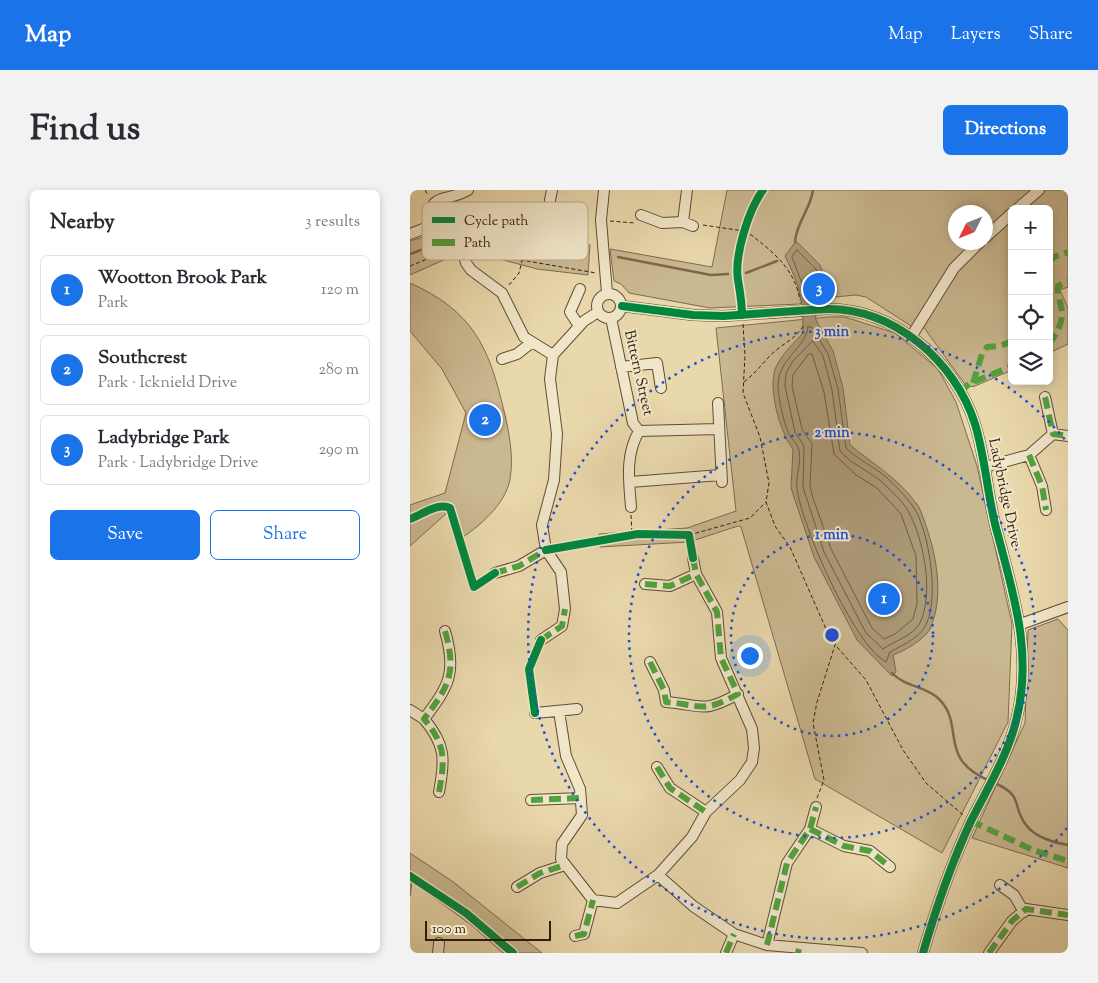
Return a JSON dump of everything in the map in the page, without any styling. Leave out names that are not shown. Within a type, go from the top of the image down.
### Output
[{"type":"street","points":[[434,202],[440,198],[456,197],[468,190]]},
{"type":"street","points":[[604,190],[601,220],[606,293]]},
{"type":"street","points":[[641,216],[662,223],[688,224],[687,190]]},
{"type":"street","points":[[1021,205],[1039,190]]},
{"type":"street","points":[[993,231],[1008,217]]},
{"type":"street","points":[[911,337],[954,268],[972,250]]},
{"type":"street","points":[[465,260],[471,270],[502,293],[524,336],[531,343],[553,356]]},
{"type":"street","points":[[579,326],[570,312],[580,289]]},
{"type":"street","points":[[606,293],[615,295],[622,306],[618,315],[611,318],[602,316],[598,312],[598,300],[606,293]]},
{"type":"street","name":"Ladybridge Drive","points":[[622,306],[693,315],[742,315],[800,306],[843,309],[880,319],[901,329],[937,359],[962,396],[974,423],[985,467],[991,509],[1021,624],[1021,689],[1016,721],[994,776],[971,821],[934,913],[923,953]]},
{"type":"street","points":[[541,640],[562,626],[565,609],[561,572],[546,550],[542,524],[554,480],[557,434],[550,378],[553,356],[579,326],[598,312]]},
{"type":"street","name":"Bittern Street","points":[[611,318],[633,423],[639,431],[633,443],[628,466],[631,507]]},
{"type":"street","points":[[502,359],[517,354],[531,343]]},
{"type":"street","points":[[621,367],[657,363],[660,388]]},
{"type":"street","points":[[1045,397],[1053,434]]},
{"type":"street","points":[[630,486],[722,478],[718,403]]},
{"type":"street","points":[[639,431],[718,429]]},
{"type":"street","points":[[985,467],[1029,455],[1053,434],[1068,436]]},
{"type":"street","points":[[1029,455],[1042,486],[1046,510]]},
{"type":"street","points":[[495,573],[519,566],[546,550]]},
{"type":"street","points":[[559,711],[566,756],[580,789],[582,815],[562,844],[560,859],[593,900],[617,903],[658,875],[692,837],[706,812],[740,780],[752,762],[754,748],[752,729],[721,658],[717,612],[696,574],[693,558]]},
{"type":"street","points":[[646,584],[670,586],[696,574]]},
{"type":"street","points":[[1021,624],[1068,607]]},
{"type":"street","points":[[424,719],[450,680],[451,650],[446,631]]},
{"type":"street","points":[[650,662],[664,690],[666,702],[697,708],[710,708],[738,694]]},
{"type":"street","points":[[535,713],[578,709]]},
{"type":"street","points":[[410,710],[424,719],[437,734],[444,764],[439,792]]},
{"type":"street","points":[[657,767],[670,788],[706,812]]},
{"type":"street","points":[[531,800],[581,798]]},
{"type":"street","points":[[767,945],[787,863],[810,829],[816,807]]},
{"type":"street","points":[[810,829],[844,846],[870,851],[890,867]]},
{"type":"street","points":[[517,887],[540,873],[565,865]]},
{"type":"street","points":[[658,875],[693,906],[734,934],[767,945],[798,951],[862,953]]},
{"type":"street","points":[[1000,885],[1014,895],[1024,912]]},
{"type":"street","points":[[575,936],[584,934],[593,900]]},
{"type":"street","points":[[989,953],[1012,921],[1026,909],[1068,915]]},
{"type":"street","points":[[726,953],[734,934]]},
{"type":"path","points":[[601,220],[636,223],[641,216]]},
{"type":"path","points":[[688,224],[745,230],[784,262],[796,284],[800,306]]},
{"type":"path","points":[[410,266],[425,260]]},
{"type":"path","points":[[517,260],[583,273],[604,274]]},
{"type":"path","points":[[502,293],[519,274],[522,261]]},
{"type":"path","points":[[742,315],[745,355],[743,392],[758,430],[769,483],[766,502],[775,526],[790,547],[835,644],[866,680],[885,720],[926,783],[971,821]]},
{"type":"path","points":[[743,382],[757,372],[777,350],[790,342],[804,325]]},
{"type":"path","points":[[687,537],[750,518],[766,502]]},
{"type":"path","points":[[631,507],[631,535]]},
{"type":"path","points":[[816,807],[819,788],[824,780],[813,723],[817,702],[835,644]]},
{"type":"shaded area","points":[[727,190],[1068,190],[1068,287],[1060,290],[1068,308],[1068,344],[1053,351],[1053,205],[1008,205],[1008,372],[975,386],[967,387],[922,325],[911,326],[866,297],[856,295],[814,299],[799,304],[710,308],[629,293],[621,284],[614,281],[610,249],[712,267]]},
{"type":"shaded area","points":[[422,237],[422,260],[444,260],[410,275],[410,241]]},
{"type":"shaded area","points":[[588,245],[590,245],[588,275],[537,269],[503,260],[588,260]]},
{"type":"shaded area","points":[[410,283],[432,294],[449,306],[475,333],[492,368],[504,411],[511,453],[511,471],[503,497],[490,514],[474,529],[457,541],[448,512],[410,546],[410,505],[445,493],[466,413],[442,369],[410,331]]},
{"type":"shaded area","points":[[845,317],[895,333],[938,369],[956,402],[977,466],[1012,624],[1008,722],[942,853],[815,779],[741,527],[738,526],[689,542],[600,547],[599,534],[687,528],[736,511],[716,328]]},
{"type":"shaded area","points":[[1058,619],[1068,630],[1068,868],[972,838],[1025,723],[1028,630]]},
{"type":"shaded area","points":[[410,853],[452,881],[542,953],[503,953],[470,924],[412,882],[410,896]]},
{"type":"water","points":[[796,241],[820,265],[824,275],[814,299],[816,320],[833,351],[843,388],[850,445],[909,494],[920,509],[932,546],[938,588],[935,616],[930,629],[919,641],[893,655],[896,672],[892,676],[857,640],[814,557],[791,488],[793,449],[788,442],[776,410],[773,386],[778,362],[803,333],[800,293],[785,256]]},
{"type":"waterway","points":[[795,242],[798,228],[812,197],[813,190]]},
{"type":"waterway","points":[[410,254],[422,249]]},
{"type":"waterway","points":[[618,257],[711,275],[728,274]]},
{"type":"waterway","points":[[746,273],[777,261]]},
{"type":"waterway","points":[[892,673],[897,678],[928,691],[939,699],[947,709],[957,752],[963,762],[973,772],[990,781]]},
{"type":"waterway","points":[[995,783],[1014,797],[1022,818],[1034,833],[1045,839],[1068,845]]},
{"type":"marked path","points":[[1053,258],[1068,252]]},
{"type":"marked path","points":[[1052,340],[1062,318],[1058,286],[1068,281]]},
{"type":"marked path","points":[[973,383],[982,354],[987,347],[1000,346],[1008,343]]},
{"type":"marked path","points":[[960,392],[969,384],[1008,368]]},
{"type":"marked path","points":[[1045,397],[1053,434],[1068,436]]},
{"type":"marked path","points":[[1029,455],[1042,486],[1046,510]]},
{"type":"marked path","points":[[495,573],[519,566],[546,550]]},
{"type":"marked path","points":[[650,662],[664,690],[666,702],[702,707],[717,704],[738,694],[721,658],[717,612],[696,574],[693,558]]},
{"type":"marked path","points":[[645,584],[670,586],[696,574]]},
{"type":"marked path","points":[[541,640],[562,626],[565,609]]},
{"type":"marked path","points":[[439,792],[443,762],[442,753],[436,737],[424,719],[440,697],[448,678],[450,658],[445,631]]},
{"type":"marked path","points":[[657,767],[670,788],[706,812]]},
{"type":"marked path","points":[[531,800],[581,798]]},
{"type":"marked path","points":[[767,945],[787,863],[810,829],[816,807]]},
{"type":"marked path","points":[[971,821],[1033,850],[1068,861]]},
{"type":"marked path","points":[[810,829],[844,846],[870,851],[890,867]]},
{"type":"marked path","points":[[517,887],[540,873],[565,865]]},
{"type":"marked path","points":[[575,936],[584,934],[593,900]]},
{"type":"marked path","points":[[989,953],[1012,921],[1026,909],[1068,915]]},
{"type":"marked path","points":[[726,953],[734,934]]},
{"type":"marked path","points":[[798,953],[799,949]]},
{"type":"cycle path","points":[[742,315],[737,270],[740,246],[748,220],[763,190]]},
{"type":"cycle path","points":[[622,306],[693,315],[723,316],[826,309],[851,311],[875,318],[898,328],[918,342],[953,379],[966,401],[978,436],[992,512],[1014,597],[1019,621],[1023,670],[1021,695],[1012,734],[957,853],[923,953]]},
{"type":"cycle path","points":[[410,519],[435,508],[450,508],[474,587],[495,573]]},
{"type":"cycle path","points":[[546,550],[638,534],[689,535],[693,558]]},
{"type":"cycle path","points":[[535,713],[529,669],[541,640]]},
{"type":"cycle path","points":[[410,876],[466,913],[513,953]]},
{"type":"place","name":"Ladybridge Park","points":[[819,289]]},
{"type":"place","name":"Southcrest","points":[[485,420]]},
{"type":"place","name":"Wootton Brook Park","points":[[884,599]]}]
